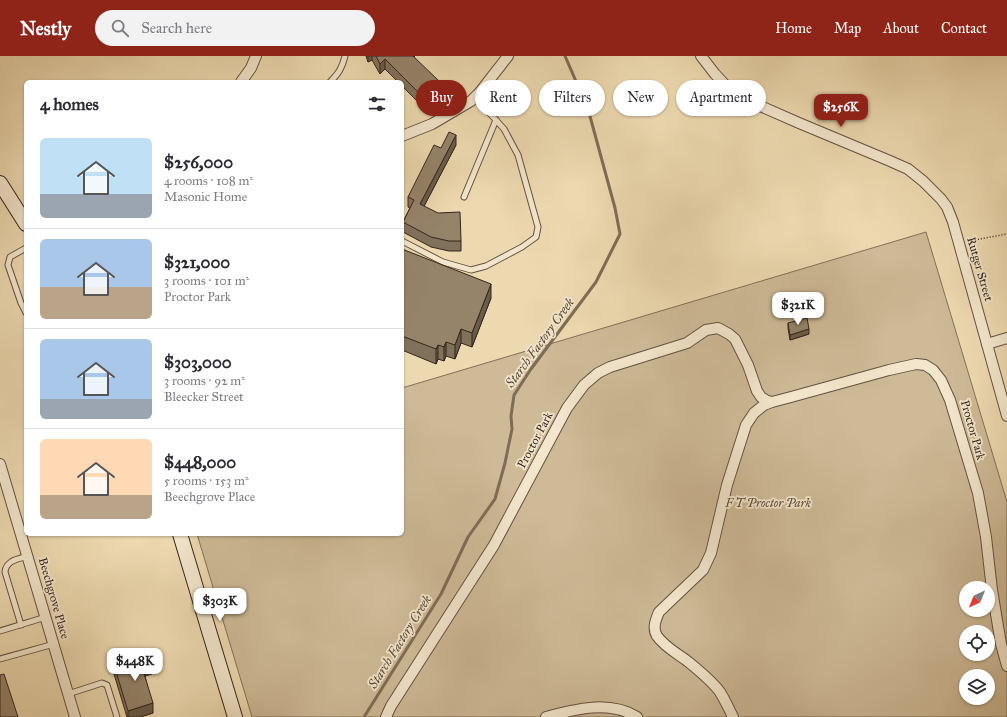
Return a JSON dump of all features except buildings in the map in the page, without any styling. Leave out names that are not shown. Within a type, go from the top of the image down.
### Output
[{"type":"street","points":[[242,80],[251,68],[256,56]]},
{"type":"street","points":[[489,80],[508,56]]},
{"type":"street","name":"Rutger Street","points":[[701,56],[730,90],[742,98],[908,169],[923,181],[941,199],[947,207],[953,222],[1007,416]]},
{"type":"street","points":[[404,135],[432,124],[471,101],[475,97]]},
{"type":"street","points":[[0,183],[24,221]]},
{"type":"street","name":"Proctor Park","points":[[386,717],[391,706],[494,545],[566,408],[584,385],[598,373],[610,367],[687,343],[706,330],[718,328],[729,334],[734,339],[748,365],[757,391],[761,397],[772,402]]},
{"type":"street","points":[[987,344],[1007,338]]},
{"type":"street","name":"Proctor Park","points":[[733,717],[719,692],[698,670],[664,644],[656,635],[655,624],[659,612],[703,570],[711,553],[727,485],[746,425],[754,413],[764,405],[772,402],[916,364],[925,365],[933,370],[941,380],[950,400],[978,493],[986,537],[992,590],[1001,644],[1007,666]]},
{"type":"street","name":"Beechgrove Place","points":[[0,464],[75,717]]},
{"type":"street","points":[[181,536],[236,717]]},
{"type":"street","points":[[546,717],[572,710],[596,707],[618,709],[637,717]]},
{"type":"lane","points":[[332,80],[342,66],[345,56]]},
{"type":"lane","points":[[404,242],[443,262],[470,270],[486,266],[522,247],[536,237],[538,227],[518,155],[504,129],[492,116]]},
{"type":"lane","points":[[464,197],[496,120]]},
{"type":"lane","points":[[24,249],[10,257],[8,266],[24,309]]},
{"type":"lane","points":[[21,625],[5,572],[8,563],[28,556]]},
{"type":"lane","points":[[0,632],[46,617]]},
{"type":"lane","points":[[0,659],[54,644]]},
{"type":"lane","points":[[68,694],[102,683],[107,686],[116,717]]},
{"type":"path","points":[[959,243],[1007,234]]},
{"type":"green space","name":"F T Proctor Park","points":[[926,232],[1007,502],[1007,717],[252,717],[198,536],[404,536],[404,387]]},
{"type":"waterway","name":"Starch Factory Creek","points":[[364,717],[441,594],[468,537],[495,499],[505,463],[512,429],[511,416],[514,395],[531,369],[596,282],[620,234],[615,208],[588,109],[565,56]]}]
